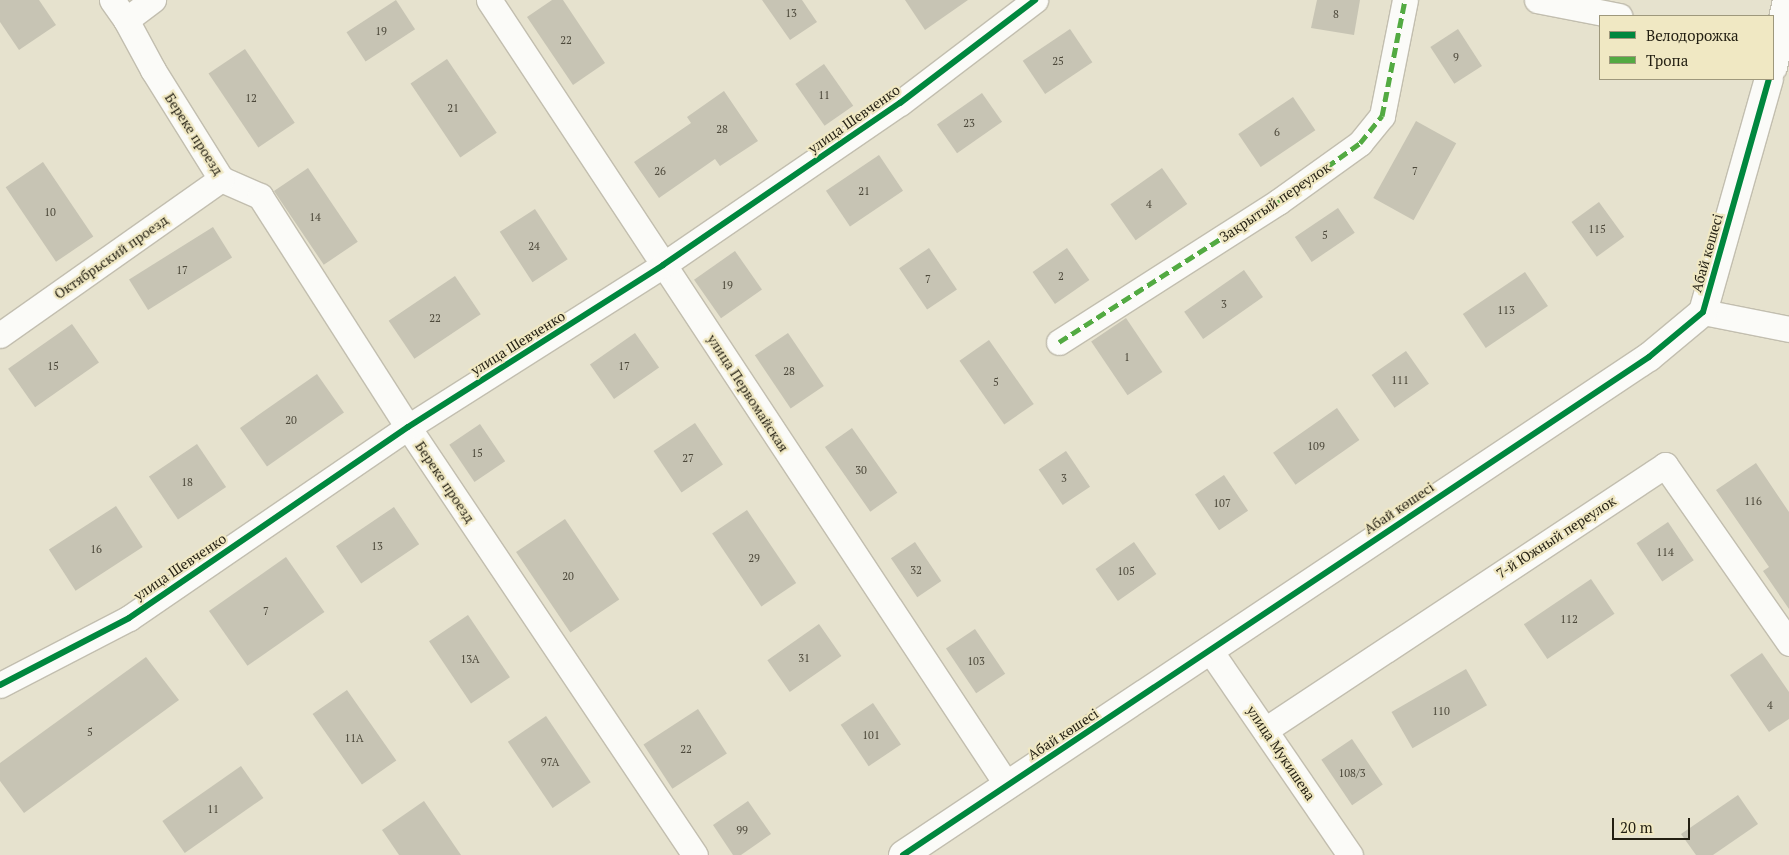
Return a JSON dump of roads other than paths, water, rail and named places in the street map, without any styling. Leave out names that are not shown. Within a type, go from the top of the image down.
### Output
[{"type":"street","points":[[119,10],[153,0]]},
{"type":"street","name":"улица Первомайская","points":[[488,0],[1007,785]]},
{"type":"street","name":"улица Шевченко","points":[[0,685],[129,618],[408,427],[663,265],[900,103],[1035,0]]},
{"type":"street","name":"Закрытый переулок","points":[[1059,342],[1278,202],[1360,143],[1382,116],[1405,0]]},
{"type":"street","points":[[1537,0],[1613,15]]},
{"type":"street","points":[[1775,54],[1787,0]]},
{"type":"street","name":"Береке проезд","points":[[119,10],[152,70],[222,178],[260,196],[408,427],[695,855]]},
{"type":"street","name":"Абай көшесі","points":[[904,855],[1210,652],[1248,624],[1648,357],[1703,312],[1770,80]]},
{"type":"street","name":"Октябрьский проезд","points":[[0,335],[222,178]]},
{"type":"street","points":[[1703,312],[1789,329]]},
{"type":"street","name":"7-й Южный переулок","points":[[1265,730],[1666,465],[1789,643]]},
{"type":"street","name":"улица Мукишева","points":[[1210,652],[1350,855]]}]
